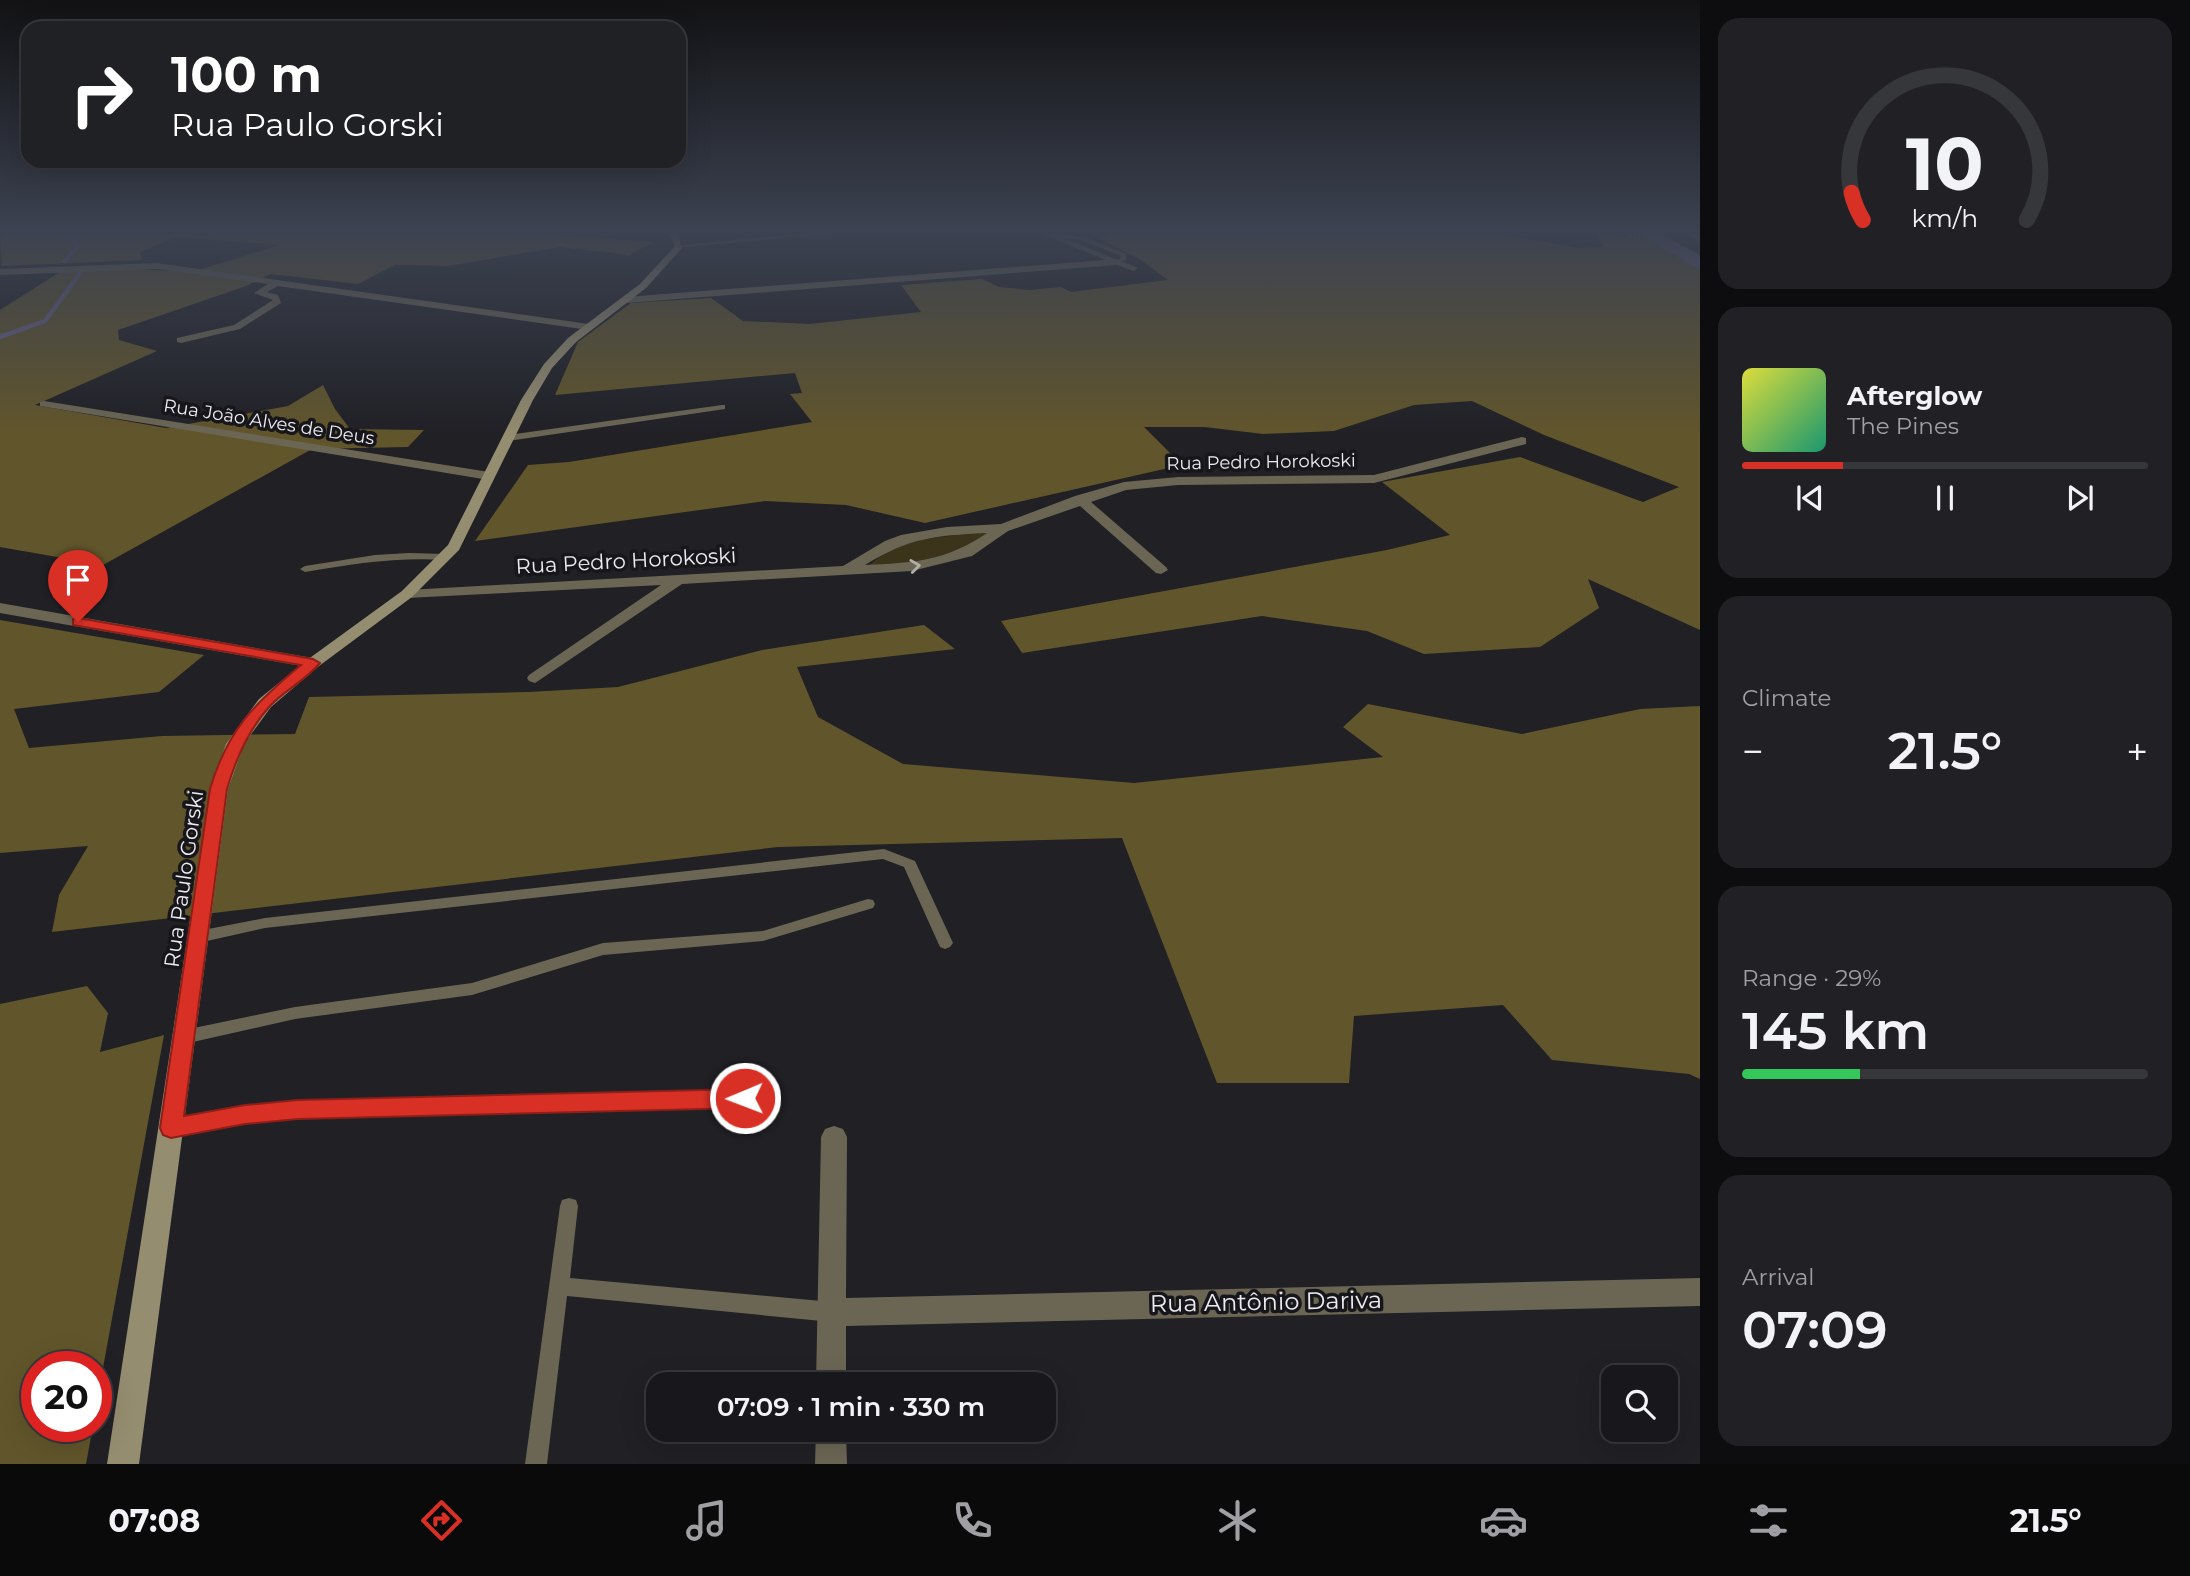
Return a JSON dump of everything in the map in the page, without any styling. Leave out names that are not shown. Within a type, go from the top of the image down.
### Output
[{"type":"street","points":[[181,340],[244,324],[278,301],[276,298]]},
{"type":"street","points":[[386,298],[589,327]]},
{"type":"street","points":[[626,300],[648,298]]},
{"type":"street","name":"Rua Paulo Gorski","points":[[123,1464],[219,789],[235,744],[265,703],[313,663],[407,594],[445,557],[461,536],[489,475],[548,366],[572,340],[626,300]]},
{"type":"street","name":"Rua João Alves de Deus","points":[[44,404],[489,475]]},
{"type":"street","name":"Rua Pedro Horokoski","points":[[407,594],[932,564],[967,553],[1003,528],[1080,499],[1124,486],[1147,482],[1374,479],[1522,442]]},
{"type":"street","points":[[1080,499],[1161,570]]},
{"type":"street","name":"Rua Pedro Horokoski","points":[[847,570],[874,552],[906,538],[947,531],[1003,528]]},
{"type":"street","points":[[535,678],[679,579]]},
{"type":"street","points":[[0,608],[313,663]]},
{"type":"street","points":[[831,1372],[834,1137]]},
{"type":"street","name":"Rua Antônio Dariva","points":[[832,1312],[1700,1292]]},
{"type":"street","points":[[831,1442],[831,1464]]},
{"type":"lane","points":[[508,438],[722,407]]},
{"type":"lane","points":[[305,569],[414,554],[445,557]]},
{"type":"lane","points":[[198,937],[265,923],[884,854],[910,864],[945,943]]},
{"type":"lane","points":[[184,1037],[295,1013],[472,989],[603,949],[763,936],[868,904]]},
{"type":"lane","points":[[171,1128],[245,1115],[298,1110],[745,1098]]},
{"type":"lane","points":[[536,1464],[569,1206]]},
{"type":"lane","points":[[559,1286],[832,1312]]},
{"type":"shaded area","points":[[18,298],[210,298],[118,330],[119,340],[157,351],[35,405],[166,428],[288,406],[323,385],[335,409],[350,429],[424,430],[408,447],[312,449],[103,565],[0,547],[0,310]]},
{"type":"shaded area","points":[[711,298],[743,321],[810,324],[921,312],[911,298],[1700,298],[1700,630],[1588,579],[1599,608],[1540,647],[1424,654],[1367,631],[1262,616],[1022,653],[1001,621],[1387,550],[1450,535],[1382,482],[1520,457],[1643,502],[1679,487],[1544,435],[1472,401],[1414,405],[1334,431],[1263,434],[1205,427],[1144,427],[1182,465],[925,523],[846,505],[765,501],[475,541],[528,465],[569,462],[812,422],[790,394],[802,393],[795,373],[555,395],[578,342],[631,303]]},
{"type":"shaded area","points":[[987,533],[945,555],[868,566],[894,549],[909,544],[939,537]]},
{"type":"shaded area","points":[[0,620],[204,655],[159,692],[14,709],[29,748],[162,736],[295,734],[309,697],[618,687],[762,650],[924,625],[955,649],[797,667],[818,717],[903,764],[1134,783],[1383,757],[1343,727],[1368,704],[1522,734],[1640,709],[1700,706],[1700,1079],[1689,1074],[1552,1060],[1503,1005],[1354,1016],[1349,1083],[1217,1083],[1122,838],[778,847],[52,932],[59,895],[88,846],[0,853]]},
{"type":"shaded area","points":[[87,986],[108,1013],[100,1052],[164,1035],[106,1351],[21,1351],[21,1442],[90,1442],[86,1464],[0,1464],[0,1004]]},
{"type":"waterway","points":[[0,337],[45,321],[62,298]]},
{"type":"route","points":[[78,622],[313,663],[265,703],[235,744],[226,766],[219,789],[171,1128],[245,1115],[298,1110],[745,1098]]}]
